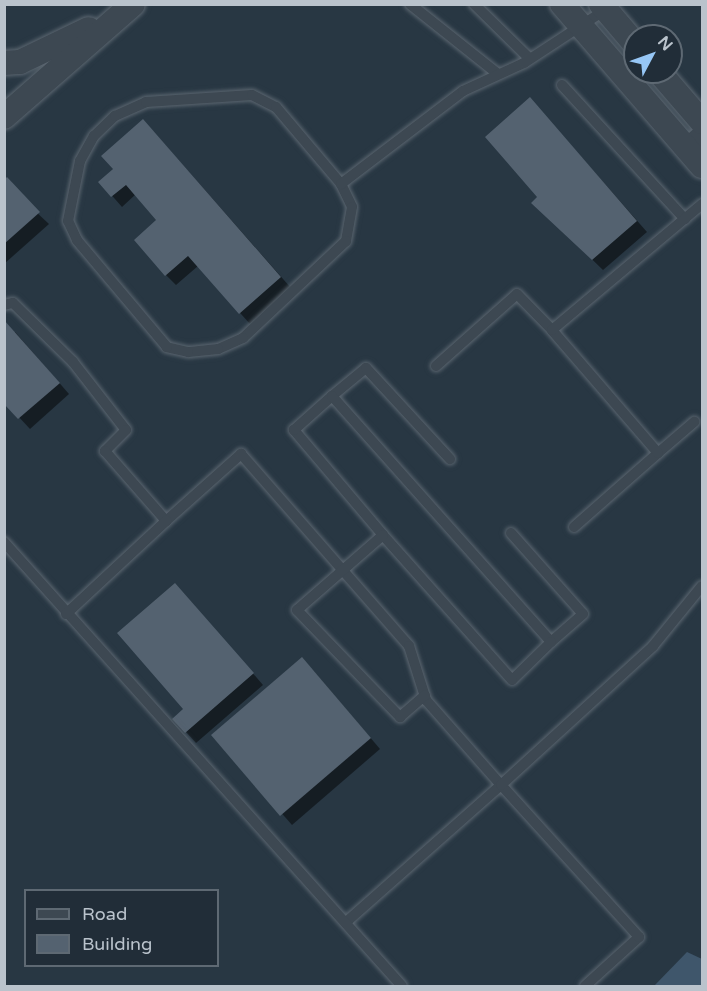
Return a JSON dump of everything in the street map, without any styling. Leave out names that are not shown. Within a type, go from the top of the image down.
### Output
[{"type":"street","points":[[4,63],[77,38],[126,4]]},
{"type":"street","points":[[9,105],[133,4]]},
{"type":"street","points":[[562,4],[697,150]]},
{"type":"street","points":[[603,7],[623,30]]},
{"type":"street","points":[[669,84],[702,122]]},
{"type":"lane","points":[[410,4],[498,74]]},
{"type":"lane","points":[[474,4],[530,59]]},
{"type":"lane","points":[[340,184],[463,91],[530,59],[584,29],[603,7]]},
{"type":"lane","points":[[562,86],[685,219]]},
{"type":"lane","points":[[252,95],[276,107],[340,184],[352,207],[346,241],[243,338],[218,349],[167,347],[77,240],[68,221],[80,161],[94,136],[115,116],[146,102],[252,95]]},
{"type":"lane","points":[[552,330],[702,204]]},
{"type":"lane","points":[[436,366],[517,294],[552,330],[658,453]]},
{"type":"lane","points":[[4,305],[13,303],[73,362],[126,430],[105,451],[166,521]]},
{"type":"lane","points":[[450,459],[366,368],[294,430],[383,535],[512,680],[582,614],[511,533]]},
{"type":"lane","points":[[332,396],[551,642]]},
{"type":"lane","points":[[574,527],[694,422]]},
{"type":"lane","points":[[66,614],[241,454],[345,569],[409,646],[425,695],[501,785],[639,937],[585,987]]},
{"type":"lane","points":[[383,535],[297,610],[400,717],[425,695]]},
{"type":"lane","points":[[4,542],[402,987]]},
{"type":"lane","points":[[346,922],[653,646],[702,586]]},
{"type":"water","points":[[687,952],[702,959],[702,986],[654,986]]},
{"type":"building","points":[[530,97],[637,221],[592,260],[531,203],[537,197],[485,137]]},
{"type":"building","points":[[143,119],[281,277],[239,314],[188,256],[165,276],[134,240],[156,220],[126,185],[111,197],[98,182],[113,169],[101,156]]},
{"type":"building","points":[[7,177],[40,212],[4,244],[4,180]]},
{"type":"building","points":[[4,320],[60,383],[18,419],[4,404]]},
{"type":"building","points":[[175,583],[254,673],[185,733],[172,719],[183,709],[117,633]]},
{"type":"building","points":[[302,657],[371,738],[280,816],[211,735]]}]
